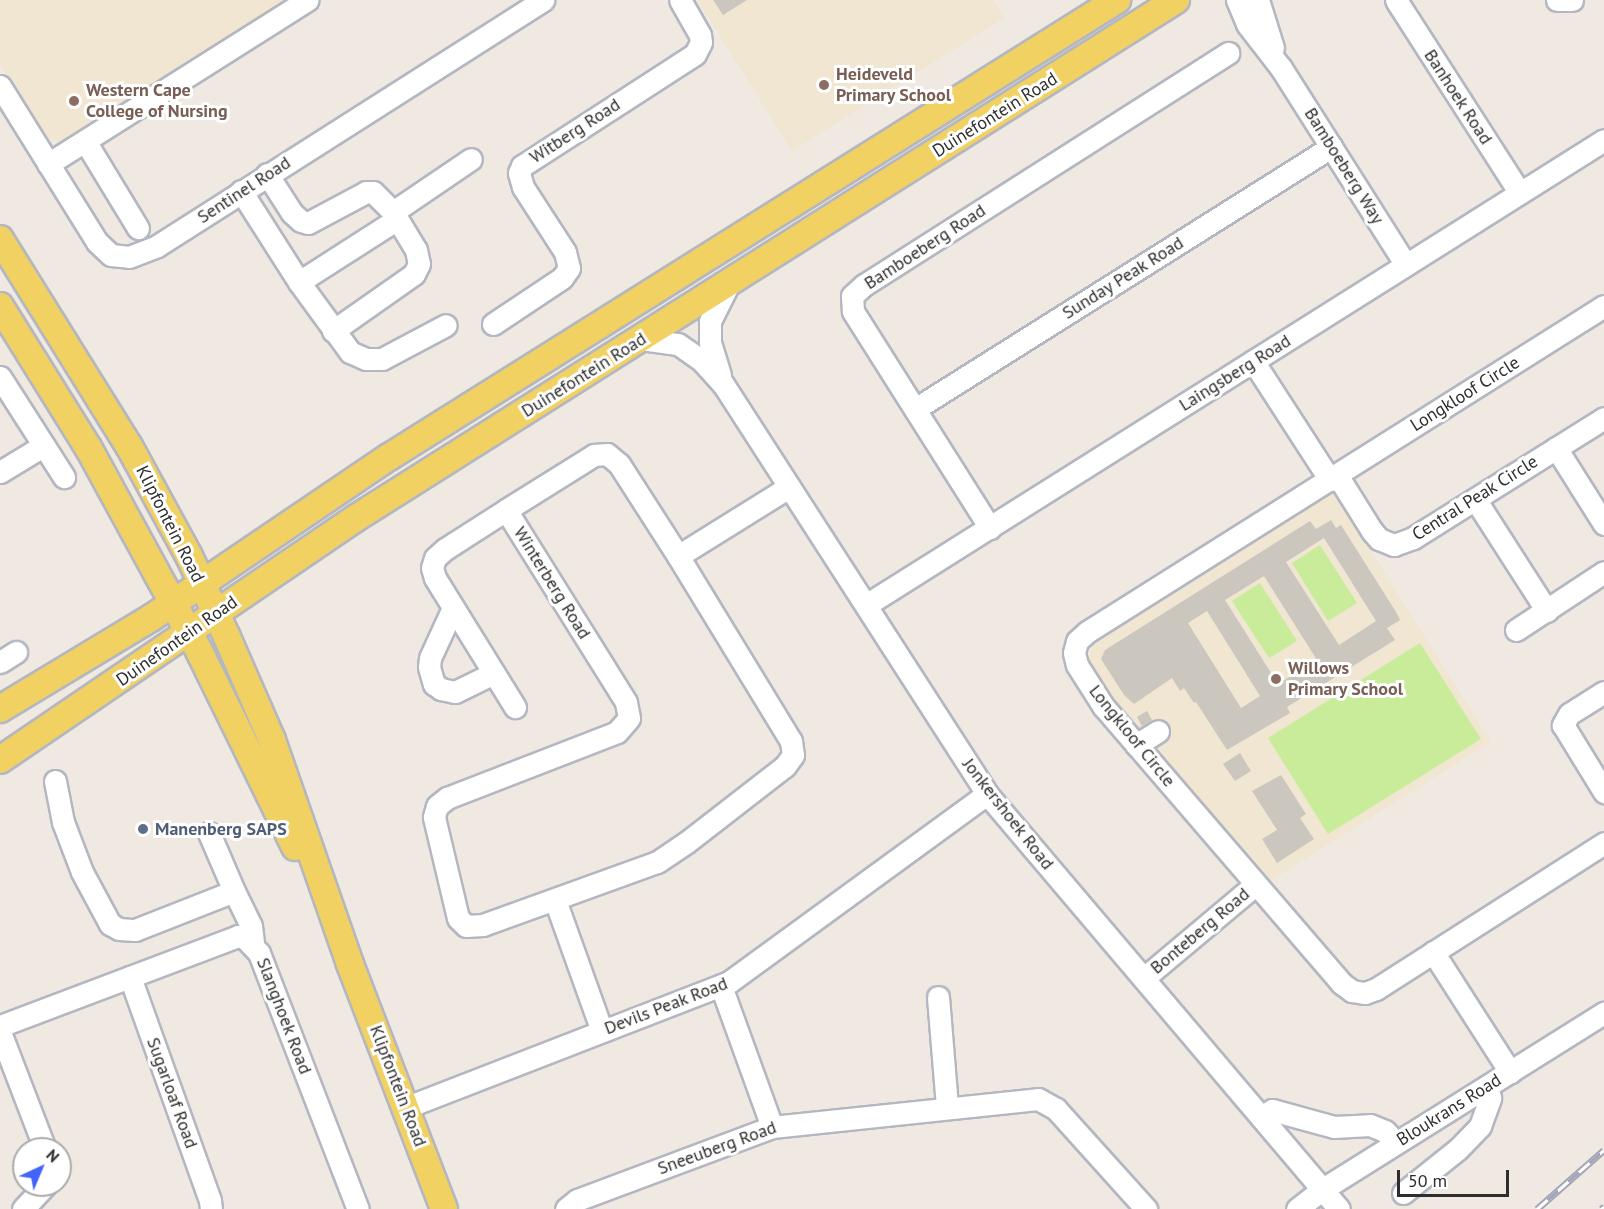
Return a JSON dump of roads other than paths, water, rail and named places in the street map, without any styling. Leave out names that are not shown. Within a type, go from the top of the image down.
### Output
[{"type":"main road","name":"Duinefontein Road","points":[[0,709],[171,604],[439,425],[1117,0]]},
{"type":"main road","name":"Duinefontein Road","points":[[0,760],[356,518],[1176,0]]},
{"type":"main road","name":"Klipfontein Road","points":[[0,238],[129,446],[216,614],[276,751],[350,964],[407,1107],[444,1209]]},
{"type":"main road","name":"Klipfontein Road","points":[[0,306],[89,449],[188,632],[264,783],[350,964]]},
{"type":"street","points":[[48,164],[308,0]]},
{"type":"street","name":"Sentinel Road","points":[[0,86],[97,242],[117,257],[129,257],[145,253],[543,0]]},
{"type":"street","name":"Witberg Road","points":[[493,324],[562,278],[570,268],[565,252],[523,187],[519,173],[522,166],[695,54],[701,42],[700,35],[680,0]]},
{"type":"street","name":"Bamboeberg Way","points":[[1237,0],[1255,36],[1281,68],[1406,265]]},
{"type":"street","name":"Bamboeberg Way","points":[[1258,0],[1264,27],[1281,68]]},
{"type":"street","name":"Banhoek Road","points":[[1396,0],[1520,193]]},
{"type":"street","points":[[1557,0],[1572,0]]},
{"type":"street","name":"Bamboeberg Road","points":[[990,528],[853,311],[851,302],[855,292],[1228,53]]},
{"type":"street","name":"Laingsberg Road","points":[[866,605],[1604,140]]},
{"type":"street","points":[[85,141],[138,228]]},
{"type":"street","name":"Sunday Peak Road","points":[[915,409],[1331,147]]},
{"type":"street","points":[[299,282],[395,216],[471,159]]},
{"type":"street","points":[[267,174],[292,213],[301,221],[314,222],[366,192],[378,195],[395,216],[416,250],[418,269],[408,279],[333,331]]},
{"type":"street","points":[[242,191],[299,282],[350,352],[366,359],[382,359],[446,325]]},
{"type":"street","points":[[279,248],[301,221]]},
{"type":"street","name":"Jonkershoek Road","points":[[723,384],[709,336],[710,321],[729,283]]},
{"type":"street","name":"Longkloof Circle","points":[[1604,306],[1087,632],[1077,641],[1074,653],[1077,664],[1103,706],[1341,983],[1352,991],[1365,993],[1376,989],[1604,843]]},
{"type":"street","name":"Jonkershoek Road","points":[[641,339],[678,344],[702,361],[723,384],[987,794],[1339,1209]]},
{"type":"street","points":[[1253,361],[1333,477]]},
{"type":"street","points":[[0,377],[64,477]]},
{"type":"street","name":"Central Peak Circle","points":[[1333,477],[1378,539],[1394,545],[1413,538],[1604,418]]},
{"type":"street","points":[[0,472],[44,446]]},
{"type":"street","points":[[1556,448],[1604,524]]},
{"type":"street","name":"Winterberg Road","points":[[607,454],[619,465],[678,556],[791,741],[793,755],[785,766],[657,862],[483,925],[471,927],[464,924],[458,918],[434,817],[437,806],[447,798],[617,732],[629,718],[626,702],[506,510],[594,455],[607,454]]},
{"type":"street","points":[[678,556],[789,487]]},
{"type":"street","points":[[1475,499],[1547,611]]},
{"type":"street","points":[[506,510],[445,549],[432,562],[435,578],[515,707]]},
{"type":"street","points":[[1516,630],[1604,572]]},
{"type":"street","points":[[453,608],[430,658],[429,667],[434,684],[441,689],[455,692],[494,673]]},
{"type":"street","points":[[1604,692],[1569,714],[1563,725],[1604,792]]},
{"type":"street","points":[[1136,745],[1158,731]]},
{"type":"street","points":[[55,780],[63,822],[78,862],[102,914],[110,924],[119,929],[135,930],[234,891]]},
{"type":"street","name":"Devils Peak Road","points":[[407,1107],[721,986],[739,977],[987,794]]},
{"type":"street","points":[[209,833],[251,926],[253,943]]},
{"type":"street","name":"Bonteberg Road","points":[[1144,978],[1256,884]]},
{"type":"street","points":[[555,900],[602,1030]]},
{"type":"street","name":"Slanghoek Road","points":[[0,1026],[238,936],[253,943],[358,1209]]},
{"type":"street","points":[[1433,952],[1510,1072]]},
{"type":"street","name":"Sugarloaf Road","points":[[130,977],[210,1200],[211,1209]]},
{"type":"street","points":[[721,986],[772,1126]]},
{"type":"street","points":[[938,997],[947,1107]]},
{"type":"street","name":"Bloukrans Road","points":[[1297,1209],[1323,1189],[1604,1013]]},
{"type":"street","points":[[0,1032],[40,1137]]},
{"type":"street","points":[[1403,1193],[1458,1149],[1480,1126],[1490,1098],[1487,1086]]},
{"type":"street","name":"Sneeuberg Road","points":[[566,1209],[577,1200],[772,1126],[1030,1100],[1046,1101],[1056,1108],[1146,1209]]},
{"type":"street","points":[[1262,1117],[1272,1110],[1334,1127],[1370,1125],[1385,1131],[1396,1143]]},
{"type":"street","points":[[23,1209],[34,1197]]},
{"type":"railway","points":[[1537,1209],[1604,1150]]},
{"type":"place","name":"Heideveld Primary School","points":[[824,85]]},
{"type":"place","name":"Western Cape College of Nursing","points":[[74,101]]},
{"type":"place","name":"Willows Primary School","points":[[1276,679]]},
{"type":"place","name":"Manenberg SAPS","points":[[143,829]]}]
